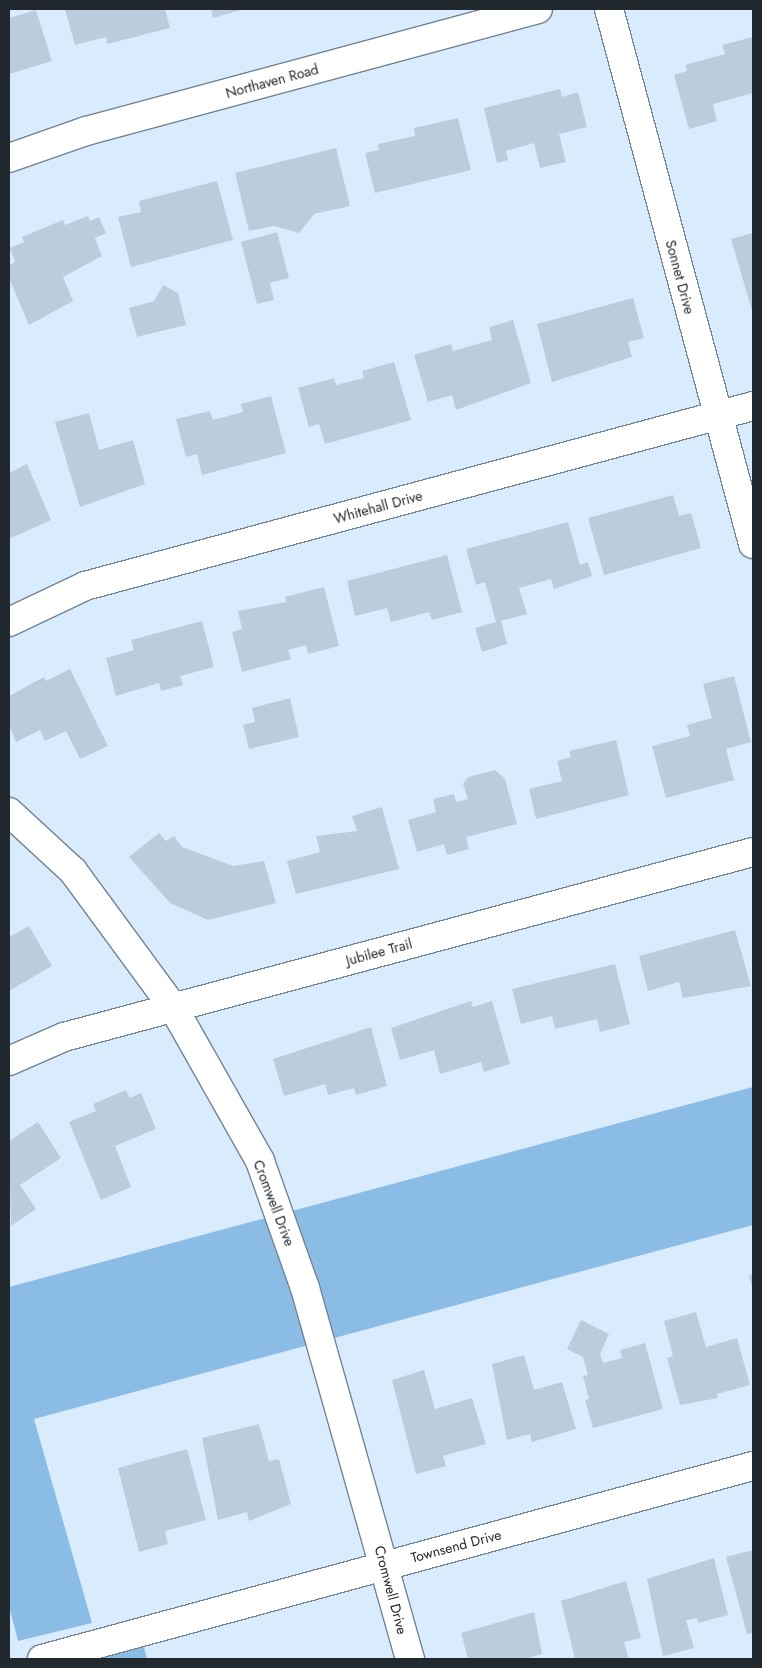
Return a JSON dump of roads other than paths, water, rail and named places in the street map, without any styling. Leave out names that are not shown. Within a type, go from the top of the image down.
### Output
[{"type":"street","name":"Northaven Road","points":[[9,158],[86,131],[538,9]]},
{"type":"street","name":"Sonnet Drive","points":[[609,9],[753,544]]},
{"type":"street","name":"Whitehall Drive","points":[[9,622],[85,586],[753,406]]},
{"type":"street","name":"Cromwell Drive","points":[[9,812],[73,871],[173,1007],[260,1161],[278,1207],[385,1565],[410,1659]]},
{"type":"street","name":"Jubilee Trail","points":[[9,1062],[64,1037],[753,852]]},
{"type":"street","name":"Townsend Drive","points":[[42,1659],[753,1466]]}]
